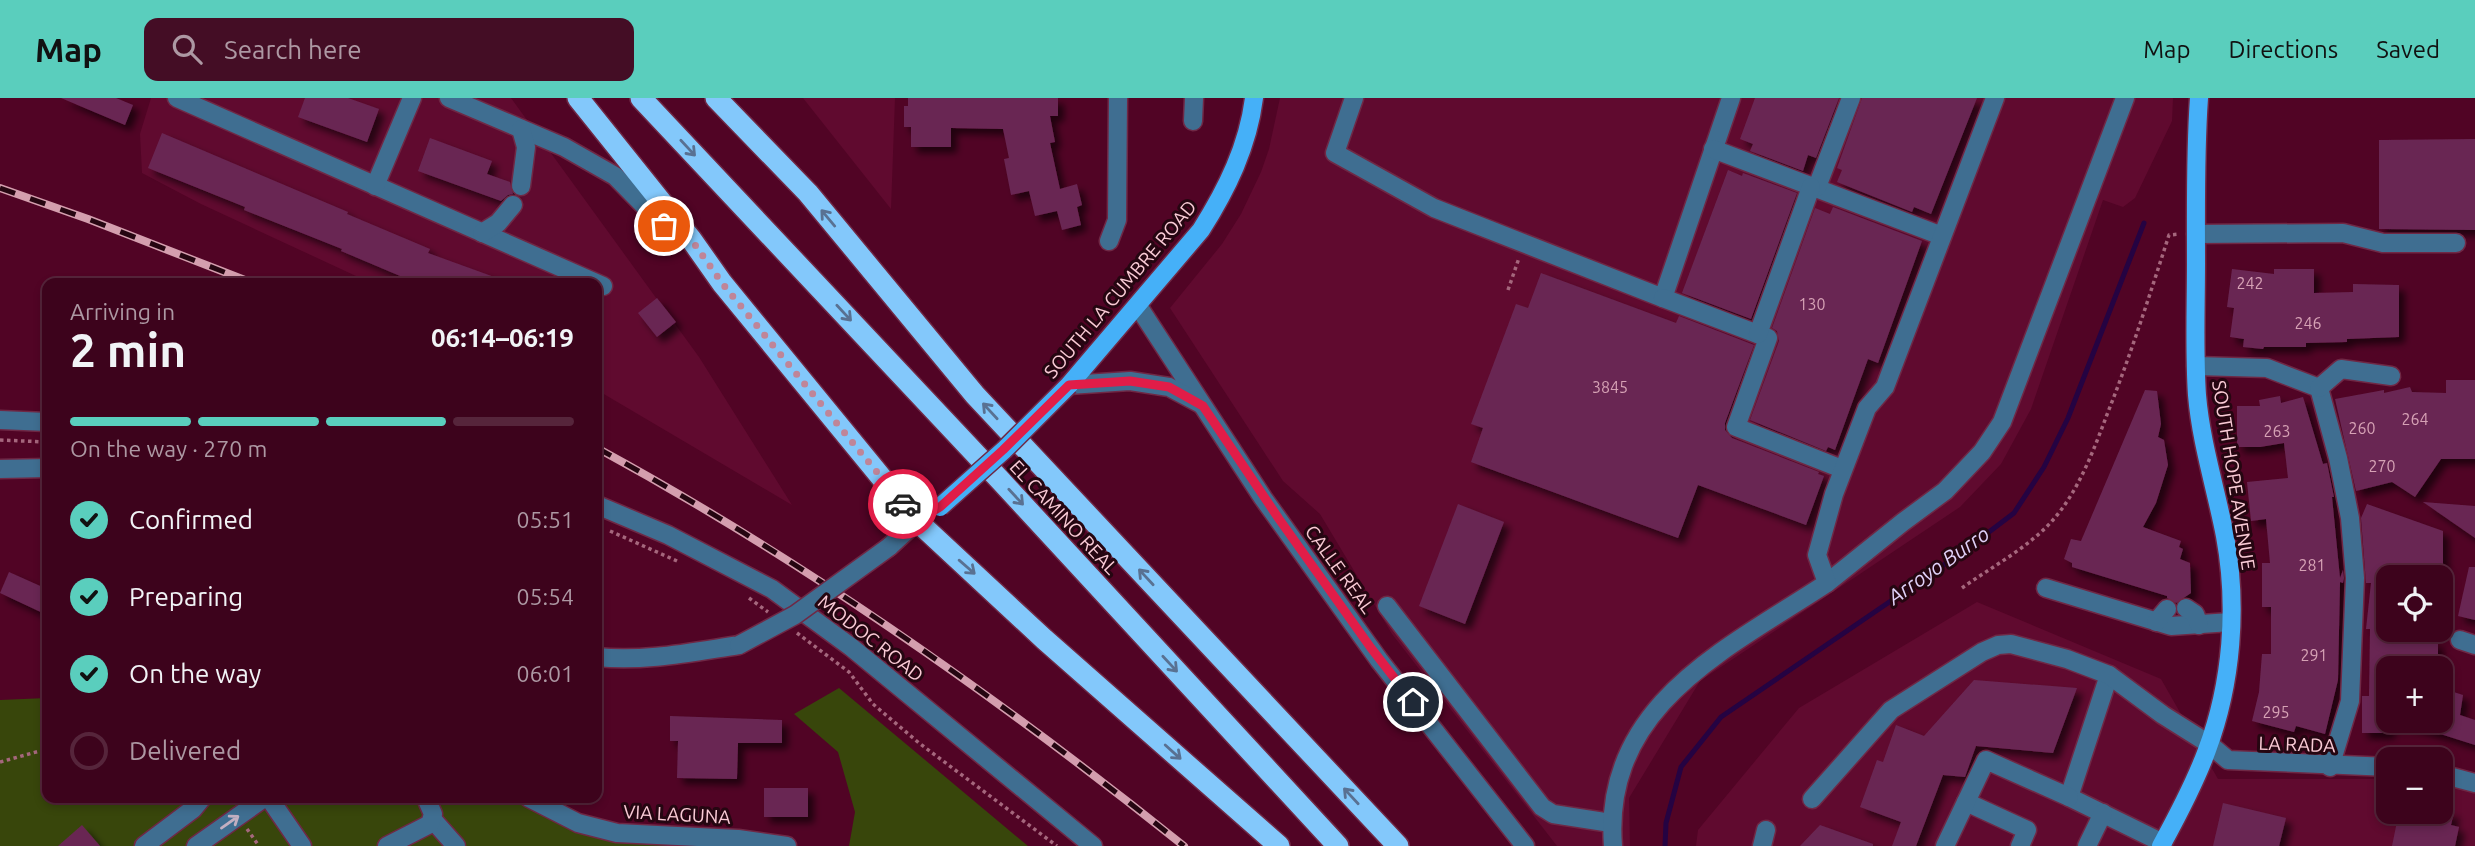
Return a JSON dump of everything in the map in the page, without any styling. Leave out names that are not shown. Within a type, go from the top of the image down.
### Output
[{"type":"highway","points":[[578,98],[691,239],[722,283],[917,521],[1044,639],[1279,846]]},
{"type":"highway","name":"EL CAMINO REAL","points":[[641,98],[1338,846]]},
{"type":"highway","name":"EL CAMINO REAL","points":[[716,98],[808,193],[975,395],[1398,846]]},
{"type":"highway","points":[[730,98],[808,193]]},
{"type":"main road","name":"SOUTH LA CUMBRE ROAD","points":[[917,521],[940,507],[1069,385],[1201,230],[1219,202],[1237,163],[1254,98]]},
{"type":"main road","name":"SOUTH HOPE AVENUE","points":[[2162,845],[2209,744],[2225,683],[2231,622],[2225,537],[2204,444],[2196,366],[2199,98]]},
{"type":"street","points":[[177,98],[585,278]]},
{"type":"street","points":[[375,186],[412,98]]},
{"type":"street","points":[[449,98],[564,148],[615,176],[664,226],[691,239]]},
{"type":"street","points":[[1109,241],[1116,220],[1118,98]]},
{"type":"street","points":[[1194,98],[1194,121]]},
{"type":"street","points":[[1354,98],[1335,153],[1434,208],[1769,338],[1736,428],[1842,469]]},
{"type":"street","points":[[1663,298],[1731,98]]},
{"type":"street","points":[[1758,334],[1851,98]]},
{"type":"street","points":[[1827,583],[1817,555],[1842,469],[1867,408],[1885,387],[1995,98]]},
{"type":"street","points":[[1613,846],[1611,823],[1614,799],[1627,752],[1659,704],[1684,679],[1735,642],[1827,583],[1945,491],[1982,452],[2002,422],[2125,98]]},
{"type":"street","points":[[521,129],[526,148],[522,186]]},
{"type":"street","points":[[1713,149],[1942,236]]},
{"type":"street","points":[[482,233],[498,223],[513,205]]},
{"type":"street","points":[[2196,234],[2343,233],[2383,243],[2456,243]]},
{"type":"street","name":"CALLE REAL","points":[[1138,306],[1264,498],[1371,648],[1525,846]]},
{"type":"street","points":[[2196,366],[2267,368],[2319,388]]},
{"type":"street","points":[[2319,388],[2341,369],[2392,376]]},
{"type":"street","points":[[1069,385],[1130,381],[1169,387],[1203,406]]},
{"type":"street","points":[[2319,388],[2338,458],[2350,518],[2355,578],[2350,701],[2330,767]]},
{"type":"street","points":[[0,420],[42,422]]},
{"type":"street","points":[[0,469],[42,468]]},
{"type":"street","name":"MODOC ROAD","points":[[602,507],[668,535],[772,589],[851,647],[1081,842]]},
{"type":"street","points":[[602,658],[654,657],[739,645],[795,615],[888,547],[917,521]]},
{"type":"street","points":[[2046,588],[2162,616],[2171,626],[2231,622]]},
{"type":"street","points":[[1387,606],[1542,807],[1553,814],[1611,823]]},
{"type":"street","points":[[2186,608],[2195,614],[2199,625]]},
{"type":"street","name":"LA RADA","points":[[1812,799],[1891,710],[1982,652],[1998,645],[2011,644],[2067,659],[2109,675],[2228,760],[2330,767],[2376,767]]},
{"type":"street","points":[[2069,797],[2109,675]]},
{"type":"street","points":[[1945,846],[1986,760],[2103,813],[2162,845]]},
{"type":"street","points":[[2453,777],[2475,783]]},
{"type":"street","points":[[1966,802],[2027,831],[2020,846]]},
{"type":"street","points":[[144,846],[198,803]]},
{"type":"street","points":[[196,846],[259,803]]},
{"type":"street","points":[[270,803],[302,846]]},
{"type":"street","points":[[428,803],[433,820],[456,846]]},
{"type":"street","name":"VIA LAGUNA","points":[[539,803],[578,823],[617,833],[738,839],[787,846]]},
{"type":"street","points":[[2087,846],[2103,813]]},
{"type":"street","points":[[387,846],[433,820]]},
{"type":"path","points":[[1962,588],[2030,540],[2052,521],[2065,502],[2093,450],[2134,346],[2169,235],[2196,234]]},
{"type":"path","points":[[1508,290],[1525,243]]},
{"type":"path","points":[[0,440],[42,442]]},
{"type":"path","points":[[606,529],[655,554],[686,565]]},
{"type":"path","points":[[739,591],[772,615]]},
{"type":"path","points":[[794,632],[849,672],[873,704],[919,743],[1057,846]]},
{"type":"path","points":[[0,762],[42,750]]},
{"type":"path","points":[[242,822],[259,846]]},
{"type":"shaded area","points":[[151,98],[511,98],[699,357],[792,505],[602,393],[602,278],[360,278],[201,204],[142,173],[140,134]]},
{"type":"shaded area","points":[[803,98],[895,98],[891,209]]},
{"type":"shaded area","points":[[1280,98],[2173,98],[2172,121],[2135,198],[2123,207],[2103,200],[2031,409],[2001,464],[1960,507],[1700,681],[1629,798],[1630,846],[1557,846],[1392,634],[1320,514],[1283,481],[1170,308],[1222,244],[1241,214],[1269,149]]},
{"type":"shaded area","points":[[1977,602],[2161,679],[2218,779],[2376,779],[2376,824],[2453,824],[2453,779],[2475,779],[2475,846],[1696,846],[1698,830],[1799,708]]},
{"type":"green space","points":[[839,688],[1028,846],[849,846],[855,812],[838,752],[794,714]]},
{"type":"green space","points":[[42,698],[42,803],[522,803],[569,827],[621,841],[682,846],[0,846],[0,700]]},
{"type":"building","points":[[61,98],[116,98],[133,105],[125,125]]},
{"type":"building","points":[[305,98],[348,98],[379,109],[367,142],[298,117]]},
{"type":"building","points":[[908,98],[1058,98],[1058,116],[1050,116],[1055,142],[1050,143],[1060,189],[1077,184],[1082,205],[1077,207],[1081,225],[1062,230],[1057,211],[1035,216],[1029,191],[1011,195],[1004,159],[1009,158],[1003,129],[951,128],[951,147],[911,147],[911,127],[904,127],[904,106],[908,106]]},
{"type":"building","points":[[1755,98],[1839,98],[1816,158],[1808,155],[1803,171],[1750,151],[1753,144],[1740,139]]},
{"type":"building","points":[[1862,98],[1977,98],[1931,214],[1914,207],[1912,212],[1837,182],[1842,170],[1837,168]]},
{"type":"building","points":[[162,133],[348,212],[347,214],[430,249],[428,253],[497,278],[405,278],[341,251],[342,249],[244,210],[245,207],[148,168]]},
{"type":"building","points":[[430,138],[492,161],[487,174],[510,182],[513,194],[501,201],[418,171]]},
{"type":"building","points":[[2475,139],[2475,230],[2379,229],[2379,140]]},
{"type":"building","points":[[1728,170],[1797,193],[1751,319],[1682,293]]},
{"type":"building","points":[[1833,207],[1922,241],[1878,363],[1868,359],[1835,450],[1828,447],[1826,451],[1750,420],[1779,341],[1777,331],[1772,328],[1815,208],[1830,214]]},
{"type":"building","points":[[2232,269],[2274,274],[2274,269],[2314,269],[2314,293],[2353,292],[2353,284],[2399,285],[2399,337],[2306,343],[2306,347],[2243,347],[2244,339],[2230,337],[2234,308],[2227,307]]},
{"type":"building","points":[[1541,273],[1676,323],[1679,316],[1754,345],[1725,423],[1725,430],[1732,438],[1824,476],[1806,525],[1698,485],[1678,538],[1471,462],[1483,428],[1471,424],[1516,304],[1528,308]]},
{"type":"building","points":[[657,298],[676,322],[657,337],[638,313]]},
{"type":"building","points":[[2446,380],[2475,380],[2475,459],[2441,459],[2415,497],[2392,482],[2356,491],[2335,399],[2410,387],[2412,392],[2446,393]]},
{"type":"building","points":[[2145,390],[2157,391],[2161,424],[2158,437],[2164,440],[2168,465],[2156,503],[2143,527],[2181,541],[2179,547],[2183,549],[2180,559],[2190,563],[2191,593],[2176,603],[2167,596],[2072,567],[2072,563],[2064,559],[2071,539],[2081,541]]},
{"type":"building","points":[[2280,396],[2281,403],[2303,397],[2323,464],[2327,463],[2334,497],[2340,578],[2343,570],[2344,578],[2343,583],[2340,582],[2338,680],[2325,734],[2296,726],[2294,732],[2252,721],[2259,692],[2262,654],[2271,654],[2271,607],[2262,607],[2262,563],[2270,563],[2266,519],[2251,521],[2247,482],[2288,478],[2284,443],[2237,447],[2237,406],[2260,406],[2259,400]]},
{"type":"building","points":[[2423,502],[2475,506],[2475,538]]},
{"type":"building","points":[[1458,504],[1504,522],[1465,624],[1419,606]]},
{"type":"building","points":[[2367,504],[2443,531],[2443,565],[2376,565],[2376,642],[2438,642],[2438,656],[2376,656],[2376,733],[2362,733],[2362,696],[2369,696],[2370,629],[2366,629],[2371,583],[2366,583],[2361,518]]},
{"type":"building","points":[[2469,567],[2475,567],[2475,620],[2458,616]]},
{"type":"building","points":[[9,572],[42,587],[42,613],[0,593]]},
{"type":"building","points":[[1974,680],[2077,688],[2053,753],[1976,746],[1965,777],[1943,775],[1916,846],[1892,846],[1901,822],[1860,807],[1877,760],[1883,762],[1896,725],[1924,736]]},
{"type":"building","points":[[2453,692],[2463,695],[2460,715],[2475,720],[2475,745],[2437,733],[2453,733]]},
{"type":"building","points":[[670,716],[782,720],[782,743],[738,743],[737,779],[677,778],[678,741],[670,741]]},
{"type":"building","points":[[764,788],[808,788],[808,817],[764,817]]},
{"type":"building","points":[[2223,803],[2286,818],[2279,846],[2213,846]]},
{"type":"building","points":[[2397,824],[2451,824],[2459,827],[2455,846],[2392,846]]},
{"type":"building","points":[[82,825],[100,846],[58,846]]},
{"type":"building","points":[[1820,825],[1873,844],[1873,846],[1800,846]]},
{"type":"waterway","name":"Arroyo Burro","points":[[1665,846],[1666,823],[1681,767],[1721,717],[1964,551],[2014,513],[2044,467],[2068,418],[2144,223]]},
{"type":"railway","points":[[0,188],[240,278]]},
{"type":"railway","points":[[602,451],[750,537],[899,634],[1043,737],[1184,846]]},
{"type":"way so far","points":[[664,226],[691,239],[722,283],[903,504]]},
{"type":"route","points":[[903,504],[917,521],[940,507],[1069,385],[1130,381],[1169,387],[1203,406],[1264,498],[1413,702]]}]
